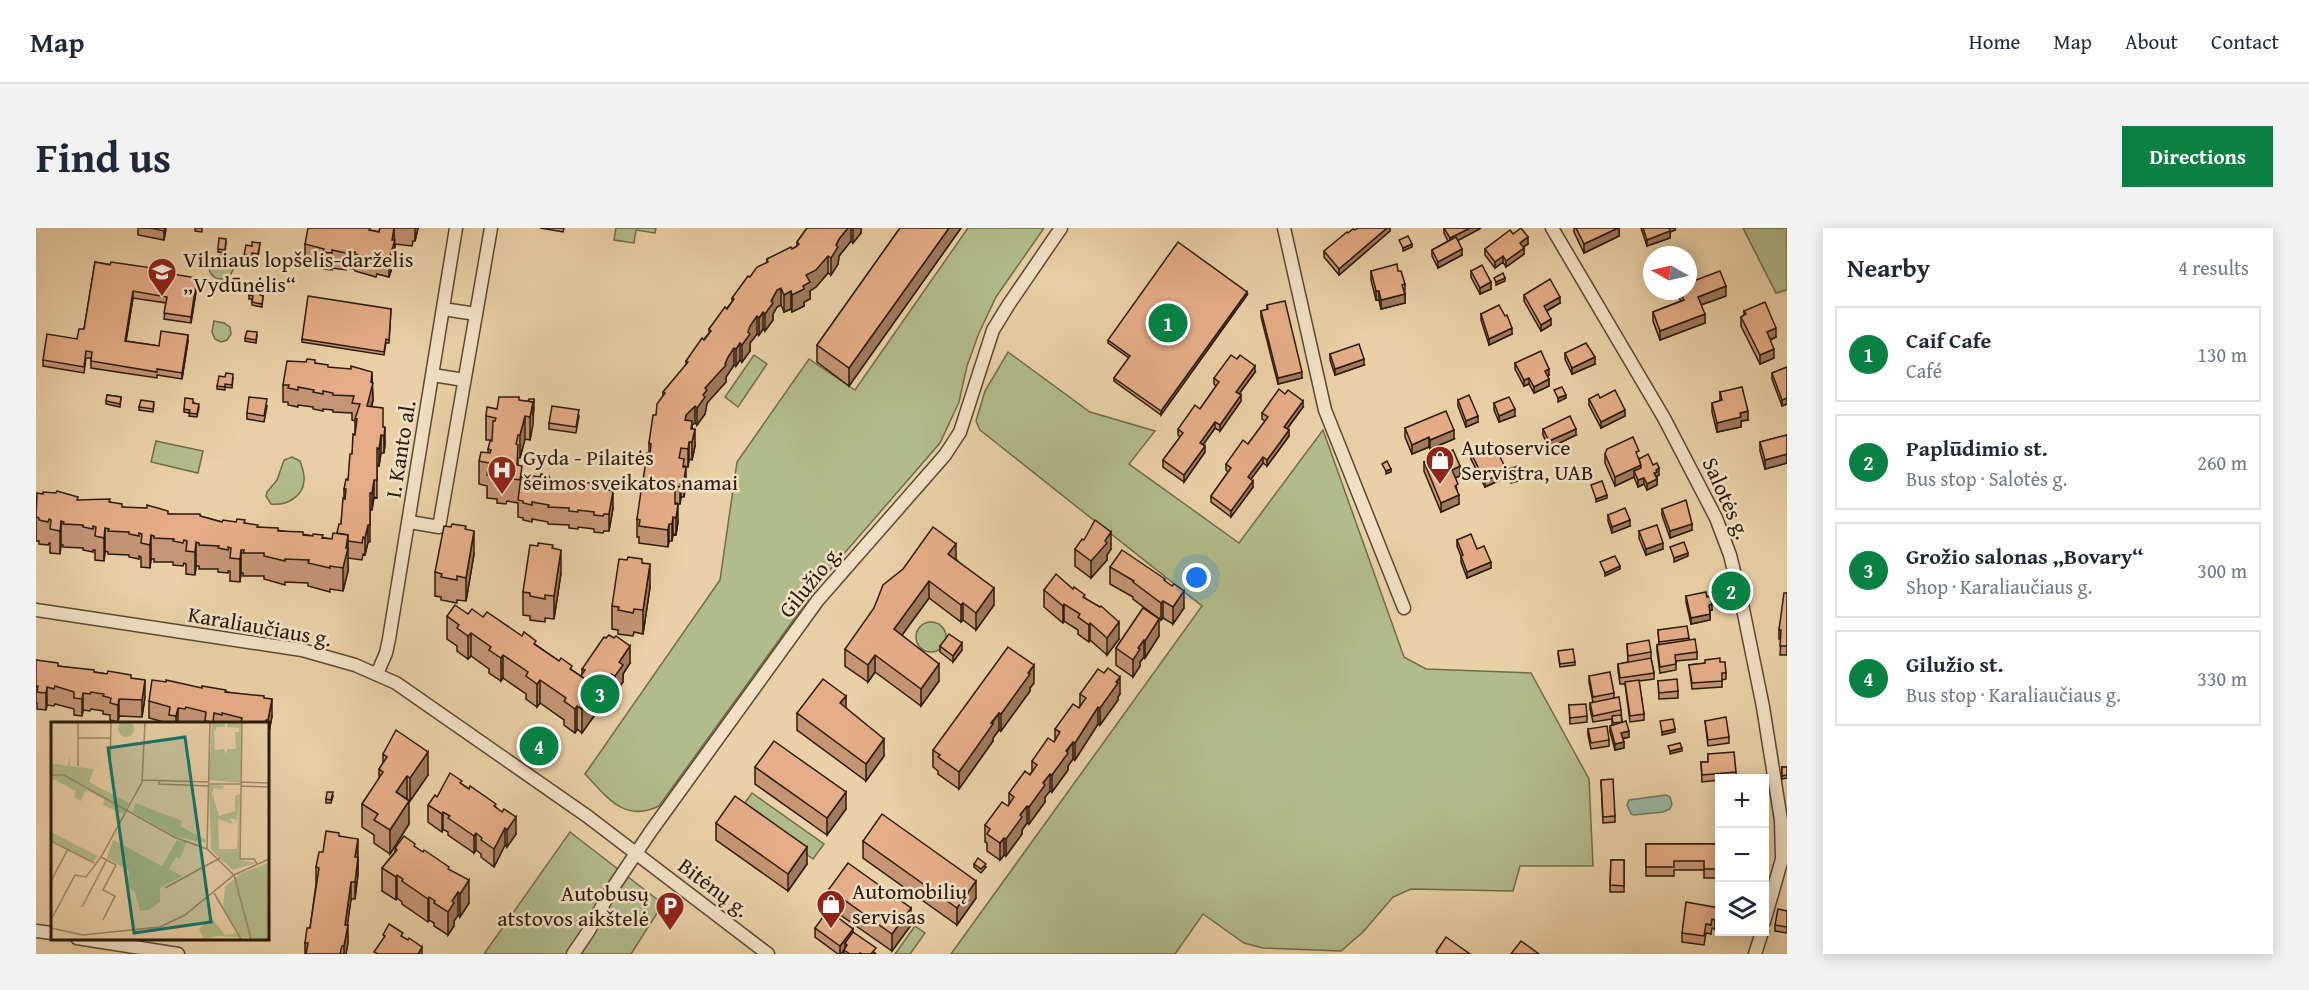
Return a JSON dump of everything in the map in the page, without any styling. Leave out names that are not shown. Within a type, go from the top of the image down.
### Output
[{"type":"street","name":"I. Kanto al.","points":[[377,674],[386,653],[410,522],[456,228]]},
{"type":"street","points":[[410,522],[439,527],[491,228]]},
{"type":"street","name":"Gilužio g.","points":[[573,954],[636,854],[818,600],[945,455],[960,432],[993,330],[1061,228]]},
{"type":"street","points":[[1284,228],[1325,410],[1404,608]]},
{"type":"street","name":"Salotės g.","points":[[1552,228],[1665,418],[1716,518],[1730,555],[1761,696],[1781,820],[1782,859],[1769,904]]},
{"type":"street","points":[[443,309],[476,314]]},
{"type":"street","points":[[433,375],[464,380]]},
{"type":"street","name":"Karaliaučiaus g.","points":[[36,610],[302,650],[355,665],[396,683],[587,816],[636,854]]},
{"type":"street","name":"Bitėnų g.","points":[[636,854],[768,954]]},
{"type":"street","points":[[36,931],[51,933]]},
{"type":"street","points":[[1755,954],[1761,936]]},
{"type":"street","points":[[83,939],[178,954]]},
{"type":"green space","points":[[616,228],[656,228],[655,233],[636,230],[634,243],[614,240]]},
{"type":"green space","points":[[968,228],[1044,228],[996,297],[967,366],[959,402],[940,443],[829,571],[659,806],[636,811],[617,805],[585,774],[720,580],[737,462],[809,359],[855,390]]},
{"type":"green space","points":[[1743,228],[1787,228],[1787,290],[1776,293]]},
{"type":"green space","points":[[221,255],[230,258],[233,267],[230,276],[221,279],[212,276],[209,267],[212,258]]},
{"type":"green space","points":[[214,321],[230,327],[231,334],[227,340],[221,342],[215,339],[212,332]]},
{"type":"green space","points":[[1008,352],[1090,412],[1155,431],[1129,464],[1239,543],[1323,430],[1404,657],[1426,669],[1531,673],[1589,779],[1593,866],[1520,866],[1513,891],[1411,889],[1393,897],[1363,932],[1341,951],[1263,948],[1244,943],[1203,914],[1175,954],[951,954],[1202,606],[980,430],[976,421],[985,391]]},
{"type":"green space","points":[[754,355],[767,364],[738,407],[725,397]]},
{"type":"green space","points":[[156,441],[203,451],[198,473],[151,462]]},
{"type":"green space","points":[[292,457],[300,461],[304,476],[301,492],[288,502],[271,504],[266,496],[267,492],[277,480],[284,460]]},
{"type":"green space","points":[[931,622],[942,626],[946,637],[942,648],[931,652],[920,648],[916,637],[920,626]]},
{"type":"green space","points":[[752,793],[824,844],[813,859],[741,808]]},
{"type":"green space","points":[[570,832],[663,904],[631,954],[484,954]]},
{"type":"green space","points":[[915,926],[925,933],[910,954],[895,954]]},
{"type":"shaded area","points":[[1666,795],[1670,797],[1672,804],[1670,809],[1663,812],[1634,815],[1631,814],[1627,805],[1629,800]]},
{"type":"building","points":[[308,228],[370,228],[369,230],[379,232],[380,228],[394,228],[392,240],[395,240],[389,259],[377,257],[376,260],[355,254],[355,252],[332,250],[332,253],[323,252],[324,249],[305,244]]},
{"type":"building","points":[[807,228],[848,228],[839,239],[836,245],[838,247],[831,258],[828,256],[816,270],[806,275],[810,282],[803,286],[804,289],[792,295],[791,291],[784,295],[781,288],[777,290],[771,301],[773,303],[765,314],[763,312],[759,318],[757,316],[750,326],[748,332],[750,334],[742,345],[740,343],[736,349],[734,348],[726,365],[705,388],[707,390],[703,395],[705,397],[697,408],[695,406],[686,415],[685,420],[692,421],[691,429],[695,429],[688,449],[681,448],[679,458],[684,459],[683,467],[686,467],[684,480],[681,480],[680,487],[675,486],[675,504],[678,504],[676,518],[673,517],[668,530],[639,526],[640,520],[637,519],[641,491],[644,491],[646,482],[643,481],[647,453],[650,454],[651,444],[649,443],[653,415],[656,415],[657,404],[665,393],[663,392],[688,362],[686,361],[702,338],[704,340],[711,331],[709,329],[725,307],[727,309],[748,276],[750,277],[757,267],[768,262],[767,259],[791,247],[792,249],[796,247]]},
{"type":"building","points":[[900,228],[949,228],[849,368],[817,345]]},
{"type":"building","points":[[1358,228],[1387,228],[1339,269],[1324,251],[1347,232]]},
{"type":"building","points":[[1444,228],[1470,228],[1450,238]]},
{"type":"building","points":[[1521,228],[1528,237],[1520,243],[1524,248],[1506,261],[1503,256],[1495,262],[1485,249],[1510,230],[1513,234]]},
{"type":"building","points":[[1576,228],[1618,228],[1584,244]]},
{"type":"building","points":[[1643,228],[1669,228],[1670,231],[1647,240]]},
{"type":"building","points":[[1408,236],[1412,244],[1403,248],[1399,240]]},
{"type":"building","points":[[1456,237],[1462,249],[1438,262],[1432,250]]},
{"type":"building","points":[[219,238],[226,239],[225,250],[218,249]]},
{"type":"building","points":[[252,242],[260,243],[258,254],[244,255],[246,245],[252,246]]},
{"type":"building","points":[[1178,242],[1247,292],[1161,411],[1114,378],[1130,356],[1108,340]]},
{"type":"building","points":[[95,262],[110,265],[111,262],[173,271],[172,274],[197,278],[191,317],[164,313],[167,297],[133,291],[125,341],[159,346],[161,331],[188,335],[182,373],[157,369],[157,372],[91,361],[92,352],[86,351],[84,367],[43,360],[47,334],[77,339],[79,329],[84,329]]},
{"type":"building","points":[[1397,264],[1405,284],[1402,285],[1405,294],[1381,300],[1371,271]]},
{"type":"building","points":[[1482,265],[1491,282],[1480,288],[1471,271]]},
{"type":"building","points":[[1720,271],[1726,286],[1698,297],[1705,314],[1660,331],[1653,312],[1684,300],[1697,300],[1697,280]]},
{"type":"building","points":[[1503,273],[1505,278],[1496,282],[1494,278]]},
{"type":"building","points":[[1550,279],[1560,297],[1544,306],[1551,319],[1541,325],[1524,295]]},
{"type":"building","points":[[250,287],[261,289],[262,304],[252,302],[253,296],[249,295]]},
{"type":"building","points":[[308,296],[391,309],[389,340],[386,339],[384,352],[302,339]]},
{"type":"building","points":[[1285,301],[1302,372],[1278,378],[1261,311],[1268,309],[1267,305]]},
{"type":"building","points":[[1765,302],[1776,328],[1767,332],[1774,349],[1760,355],[1741,317],[1746,314],[1744,311]]},
{"type":"building","points":[[1499,305],[1505,316],[1507,315],[1512,328],[1489,339],[1481,314]]},
{"type":"building","points":[[247,331],[257,332],[256,340],[245,338]]},
{"type":"building","points":[[1586,343],[1595,357],[1572,368],[1565,353]]},
{"type":"building","points":[[1359,344],[1364,359],[1335,369],[1330,354]]},
{"type":"building","points":[[1541,351],[1549,369],[1545,371],[1549,379],[1534,387],[1529,378],[1524,380],[1515,363]]},
{"type":"building","points":[[1231,355],[1237,359],[1240,355],[1255,366],[1236,392],[1241,395],[1220,425],[1215,422],[1200,443],[1205,446],[1184,475],[1163,460],[1183,433],[1178,429],[1195,405],[1200,409],[1219,382],[1214,378]]},
{"type":"building","points":[[307,359],[315,360],[315,363],[328,365],[328,367],[351,369],[351,366],[372,372],[371,382],[373,383],[367,406],[383,408],[384,436],[381,435],[379,449],[377,448],[377,480],[374,480],[372,493],[370,493],[370,525],[368,525],[362,543],[348,541],[348,535],[337,533],[339,524],[341,524],[346,489],[344,489],[346,479],[348,480],[353,434],[355,435],[357,419],[355,419],[360,404],[352,403],[354,396],[333,395],[333,393],[323,391],[323,394],[313,392],[314,390],[298,387],[298,390],[288,388],[289,385],[283,385],[287,361],[306,362]]},
{"type":"building","points":[[1787,367],[1787,398],[1782,400],[1772,373]]},
{"type":"building","points":[[226,373],[233,374],[232,385],[217,386],[219,376],[225,377]]},
{"type":"building","points":[[1562,387],[1566,395],[1558,398],[1554,390]]},
{"type":"building","points":[[1742,387],[1748,411],[1740,413],[1741,417],[1717,423],[1712,403],[1722,400],[1720,392]]},
{"type":"building","points":[[1279,389],[1285,394],[1288,390],[1303,401],[1284,427],[1289,430],[1267,460],[1263,457],[1248,477],[1253,481],[1231,511],[1211,496],[1231,468],[1226,464],[1243,440],[1248,444],[1268,417],[1262,413]]},
{"type":"building","points":[[1615,390],[1625,410],[1601,422],[1589,399],[1598,394],[1600,398]]},
{"type":"building","points":[[107,395],[121,397],[120,404],[106,401]]},
{"type":"building","points":[[1469,395],[1478,416],[1466,421],[1458,400]]},
{"type":"building","points":[[249,397],[267,399],[264,416],[247,413]]},
{"type":"building","points":[[499,397],[519,397],[519,400],[533,402],[530,417],[525,416],[516,444],[518,445],[517,465],[522,466],[520,480],[507,478],[506,481],[497,479],[497,476],[487,475],[489,463],[479,461],[481,452],[490,453],[491,450],[488,449],[492,441],[493,421],[496,418],[486,416],[487,407],[497,409]]},
{"type":"building","points":[[1509,397],[1515,409],[1499,416],[1494,403]]},
{"type":"building","points":[[185,398],[193,399],[193,403],[199,404],[197,414],[189,413],[190,410],[184,409]]},
{"type":"building","points":[[141,400],[154,402],[153,409],[139,407]]},
{"type":"building","points":[[552,406],[579,410],[576,427],[549,423]]},
{"type":"building","points":[[1446,411],[1454,430],[1430,440],[1429,437],[1412,445],[1405,428]]},
{"type":"building","points":[[1570,416],[1576,429],[1549,441],[1543,429]]},
{"type":"building","points":[[1787,435],[1787,454],[1765,460],[1760,442]]},
{"type":"building","points":[[1633,437],[1639,451],[1636,452],[1641,465],[1615,477],[1605,454],[1607,449]]},
{"type":"building","points":[[1493,443],[1507,471],[1485,481],[1471,453]]},
{"type":"building","points":[[1453,450],[1460,466],[1452,470],[1458,484],[1455,486],[1459,495],[1441,503],[1424,462]]},
{"type":"building","points":[[1648,454],[1653,465],[1657,463],[1659,468],[1654,473],[1657,479],[1647,484],[1644,478],[1638,480],[1634,471],[1641,468],[1639,459]]},
{"type":"building","points":[[1387,461],[1391,469],[1386,471],[1382,464]]},
{"type":"building","points":[[1519,466],[1522,477],[1511,480],[1508,469]]},
{"type":"building","points":[[541,474],[572,485],[573,482],[595,483],[595,486],[608,488],[607,490],[613,491],[609,514],[594,515],[594,512],[569,511],[569,508],[548,507],[549,505],[532,502],[532,505],[518,500],[521,477],[527,478],[527,475],[540,477]]},
{"type":"building","points":[[1602,481],[1607,495],[1596,499],[1591,485]]},
{"type":"building","points":[[57,491],[78,497],[77,500],[110,499],[109,502],[122,504],[122,507],[147,508],[147,505],[168,511],[168,514],[200,514],[200,516],[222,522],[223,520],[236,522],[237,519],[245,520],[244,523],[258,525],[257,527],[303,532],[303,535],[323,535],[322,538],[332,539],[333,533],[348,535],[346,548],[348,548],[343,568],[330,566],[330,568],[308,563],[309,560],[285,559],[285,561],[264,556],[264,553],[243,553],[244,550],[241,550],[240,559],[230,558],[231,548],[228,547],[228,550],[218,548],[219,546],[199,545],[196,542],[195,552],[186,551],[187,541],[184,540],[183,543],[173,541],[174,539],[154,538],[151,535],[150,545],[141,543],[142,534],[139,533],[139,536],[129,534],[129,532],[108,531],[109,529],[105,528],[104,538],[95,536],[96,527],[93,526],[93,529],[83,527],[83,525],[63,524],[64,522],[61,521],[60,531],[50,529],[51,520],[49,519],[48,522],[36,517],[37,493],[56,493]]},
{"type":"building","points":[[1686,500],[1692,524],[1670,531],[1662,509]]},
{"type":"building","points":[[1625,508],[1630,520],[1612,527],[1608,515]]},
{"type":"building","points":[[1095,520],[1111,532],[1105,541],[1107,543],[1091,561],[1075,549],[1082,539],[1084,540]]},
{"type":"building","points":[[452,524],[466,526],[465,529],[474,531],[466,578],[457,576],[457,580],[441,577],[442,574],[435,572],[444,526],[451,527]]},
{"type":"building","points":[[1657,525],[1663,543],[1646,549],[1639,531]]},
{"type":"building","points":[[933,527],[956,544],[948,554],[994,588],[976,613],[963,603],[961,605],[929,581],[894,629],[939,664],[921,689],[875,655],[868,665],[845,649],[874,608],[883,585],[903,569]]},
{"type":"building","points":[[1471,534],[1477,549],[1484,546],[1491,562],[1467,572],[1457,540]]},
{"type":"building","points":[[1684,542],[1688,553],[1674,558],[1670,547]]},
{"type":"building","points":[[538,543],[553,545],[552,548],[561,550],[554,596],[545,595],[545,599],[523,592],[530,545],[538,546]]},
{"type":"building","points":[[1122,550],[1172,586],[1174,584],[1184,591],[1173,607],[1163,601],[1161,603],[1134,581],[1110,567]]},
{"type":"building","points":[[1615,556],[1620,566],[1605,573],[1600,562]]},
{"type":"building","points":[[628,557],[642,559],[642,563],[650,564],[643,610],[634,609],[633,613],[618,610],[619,607],[612,606],[619,559],[627,560]]},
{"type":"building","points":[[1056,574],[1073,589],[1074,587],[1085,595],[1083,597],[1101,606],[1119,622],[1107,638],[1090,623],[1089,625],[1078,617],[1080,614],[1064,604],[1063,606],[1044,590]]},
{"type":"building","points":[[1706,592],[1712,604],[1709,605],[1710,614],[1691,618],[1686,596]]},
{"type":"building","points":[[1784,593],[1787,593],[1787,646],[1780,646],[1781,630],[1779,630]]},
{"type":"building","points":[[455,605],[468,614],[472,609],[483,617],[487,612],[522,636],[524,632],[536,641],[534,644],[559,661],[561,658],[572,666],[570,669],[597,687],[582,709],[577,706],[575,709],[564,701],[566,698],[540,680],[537,684],[526,676],[528,672],[503,655],[501,658],[489,650],[491,647],[471,633],[468,636],[457,628],[459,625],[447,616]]},
{"type":"building","points":[[1143,608],[1159,619],[1138,648],[1140,649],[1133,660],[1116,648]]},
{"type":"building","points":[[1687,626],[1689,638],[1659,642],[1658,630]]},
{"type":"building","points":[[949,634],[962,643],[953,656],[940,646]]},
{"type":"building","points":[[609,635],[614,638],[616,636],[630,646],[619,662],[623,665],[615,676],[611,674],[608,678],[612,680],[604,692],[601,689],[597,694],[597,687],[581,676],[585,670],[582,669],[604,637]]},
{"type":"building","points":[[1695,639],[1697,652],[1675,655],[1676,664],[1660,667],[1657,645]]},
{"type":"building","points":[[1649,640],[1651,652],[1628,656],[1627,644]]},
{"type":"building","points":[[1008,647],[1034,665],[1001,714],[999,713],[991,723],[993,724],[959,772],[938,757],[940,755],[933,750]]},
{"type":"building","points":[[1573,649],[1575,662],[1560,664],[1558,651]]},
{"type":"building","points":[[1651,658],[1654,673],[1620,678],[1618,664]]},
{"type":"building","points":[[1720,658],[1720,662],[1725,662],[1726,673],[1722,673],[1722,681],[1692,683],[1689,665]]},
{"type":"building","points":[[36,660],[58,663],[58,666],[94,670],[94,672],[107,674],[108,671],[131,675],[131,678],[145,680],[142,700],[119,699],[118,705],[110,703],[111,698],[103,696],[104,694],[91,692],[90,694],[83,693],[82,699],[74,698],[74,692],[55,686],[54,689],[47,687],[46,693],[37,692]]},
{"type":"building","points":[[1108,668],[1120,677],[1116,682],[1118,683],[1100,708],[1098,707],[1075,743],[1073,742],[1066,751],[1068,753],[1052,775],[1050,774],[1043,783],[1045,785],[1029,807],[1027,806],[1020,815],[1022,817],[1006,839],[1004,838],[1000,843],[987,834],[990,829],[985,825],[1002,802],[1008,806],[1014,797],[1009,793],[1025,771],[1030,775],[1037,765],[1032,761],[1048,738],[1054,742],[1060,732],[1055,729],[1073,704],[1079,708],[1086,698],[1080,694],[1098,669],[1104,673]]},
{"type":"building","points":[[1610,672],[1614,693],[1593,697],[1589,676]]},
{"type":"building","points":[[823,679],[846,696],[840,703],[884,739],[866,764],[797,713]]},
{"type":"building","points":[[1677,679],[1678,691],[1659,693],[1658,681]]},
{"type":"building","points":[[152,680],[166,682],[166,680],[272,699],[268,720],[265,722],[241,722],[242,718],[222,713],[222,715],[214,713],[213,722],[205,721],[206,712],[186,707],[185,709],[178,708],[176,716],[169,715],[170,707],[149,701]]},
{"type":"building","points":[[1639,680],[1644,714],[1630,716],[1625,682]]},
{"type":"building","points":[[1619,697],[1621,710],[1593,716],[1590,703]]},
{"type":"building","points":[[1586,704],[1587,716],[1570,718],[1569,705]]},
{"type":"building","points":[[1621,715],[1622,722],[1613,723],[1612,716]]},
{"type":"building","points":[[1726,717],[1729,737],[1708,740],[1705,721]]},
{"type":"building","points":[[1673,719],[1675,729],[1662,732],[1660,721]]},
{"type":"building","points":[[1626,721],[1629,731],[1621,733],[1624,742],[1615,744],[1610,726]]},
{"type":"building","points":[[1607,726],[1609,740],[1591,743],[1588,729]]},
{"type":"building","points":[[396,730],[428,752],[410,778],[407,776],[396,792],[409,801],[390,830],[374,820],[378,814],[362,804],[383,772],[379,769],[387,757],[383,754]]},
{"type":"building","points":[[774,741],[846,792],[827,818],[755,767]]},
{"type":"building","points":[[1680,743],[1682,748],[1670,751],[1668,746]]},
{"type":"building","points":[[1734,752],[1736,772],[1702,775],[1701,762],[1708,762],[1708,754]]},
{"type":"building","points":[[1782,767],[1787,767],[1787,775],[1782,776]]},
{"type":"building","points":[[450,773],[462,781],[460,783],[469,789],[470,786],[496,804],[494,806],[502,812],[504,809],[516,817],[507,830],[505,828],[494,849],[481,840],[482,838],[476,833],[474,836],[448,818],[450,816],[428,805],[435,795],[437,797]]},
{"type":"building","points":[[1613,779],[1615,816],[1603,817],[1601,780]]},
{"type":"building","points":[[327,792],[333,792],[331,800],[326,799]]},
{"type":"building","points":[[735,796],[807,847],[788,874],[716,823]]},
{"type":"building","points":[[882,814],[976,881],[957,908],[863,841]]},
{"type":"building","points":[[326,831],[358,839],[355,882],[351,882],[345,925],[348,925],[340,954],[306,954],[307,928],[310,928],[319,868],[316,867],[319,852],[323,852]]},
{"type":"building","points":[[404,836],[415,844],[414,846],[423,852],[424,850],[449,867],[448,869],[469,880],[460,894],[458,892],[452,901],[454,903],[448,912],[434,903],[435,901],[429,897],[428,899],[402,881],[403,879],[397,875],[396,877],[382,868],[397,850],[395,848]]},
{"type":"building","points":[[1646,844],[1715,844],[1715,869],[1704,869],[1704,861],[1674,861],[1674,867],[1646,867]]},
{"type":"building","points":[[978,858],[986,864],[981,869],[974,864]]},
{"type":"building","points":[[1611,860],[1624,860],[1624,886],[1610,885]]},
{"type":"building","points":[[848,863],[911,908],[892,934],[829,889]]},
{"type":"building","points":[[1686,902],[1715,907],[1715,920],[1712,919],[1711,925],[1706,924],[1704,936],[1682,933]]},
{"type":"building","points":[[1778,909],[1787,911],[1787,927],[1775,925]]},
{"type":"building","points":[[828,910],[853,929],[840,946],[815,928]]},
{"type":"building","points":[[389,924],[403,933],[401,936],[408,940],[409,938],[422,947],[418,954],[378,954],[374,952],[385,936],[383,935]]},
{"type":"building","points":[[853,932],[876,948],[871,954],[850,954],[844,950],[847,945],[845,943]]},
{"type":"building","points":[[1446,937],[1470,954],[1438,954],[1436,952]]},
{"type":"building","points":[[1521,941],[1539,954],[1511,954]]},
{"type":"place","name":"Vilniaus lopšelis-darželis „Vydūnėlis“","points":[[162,298]]},
{"type":"place","name":"Caif Cafe","points":[[1168,323]]},
{"type":"place","name":"Autoservice Servistra, UAB","points":[[1440,486]]},
{"type":"place","name":"Gyda - Pilaitės šeimos sveikatos namai","points":[[502,496]]},
{"type":"place","name":"Paplūdimio st.","points":[[1731,591]]},
{"type":"place","name":"Grožio salonas „Bovary“","points":[[600,694]]},
{"type":"place","name":"Gilužio st.","points":[[539,746]]},
{"type":"place","name":"Automobilių servisas","points":[[831,930]]},
{"type":"place","name":"Autobusų atstovos aikštelė","points":[[670,932]]}]
